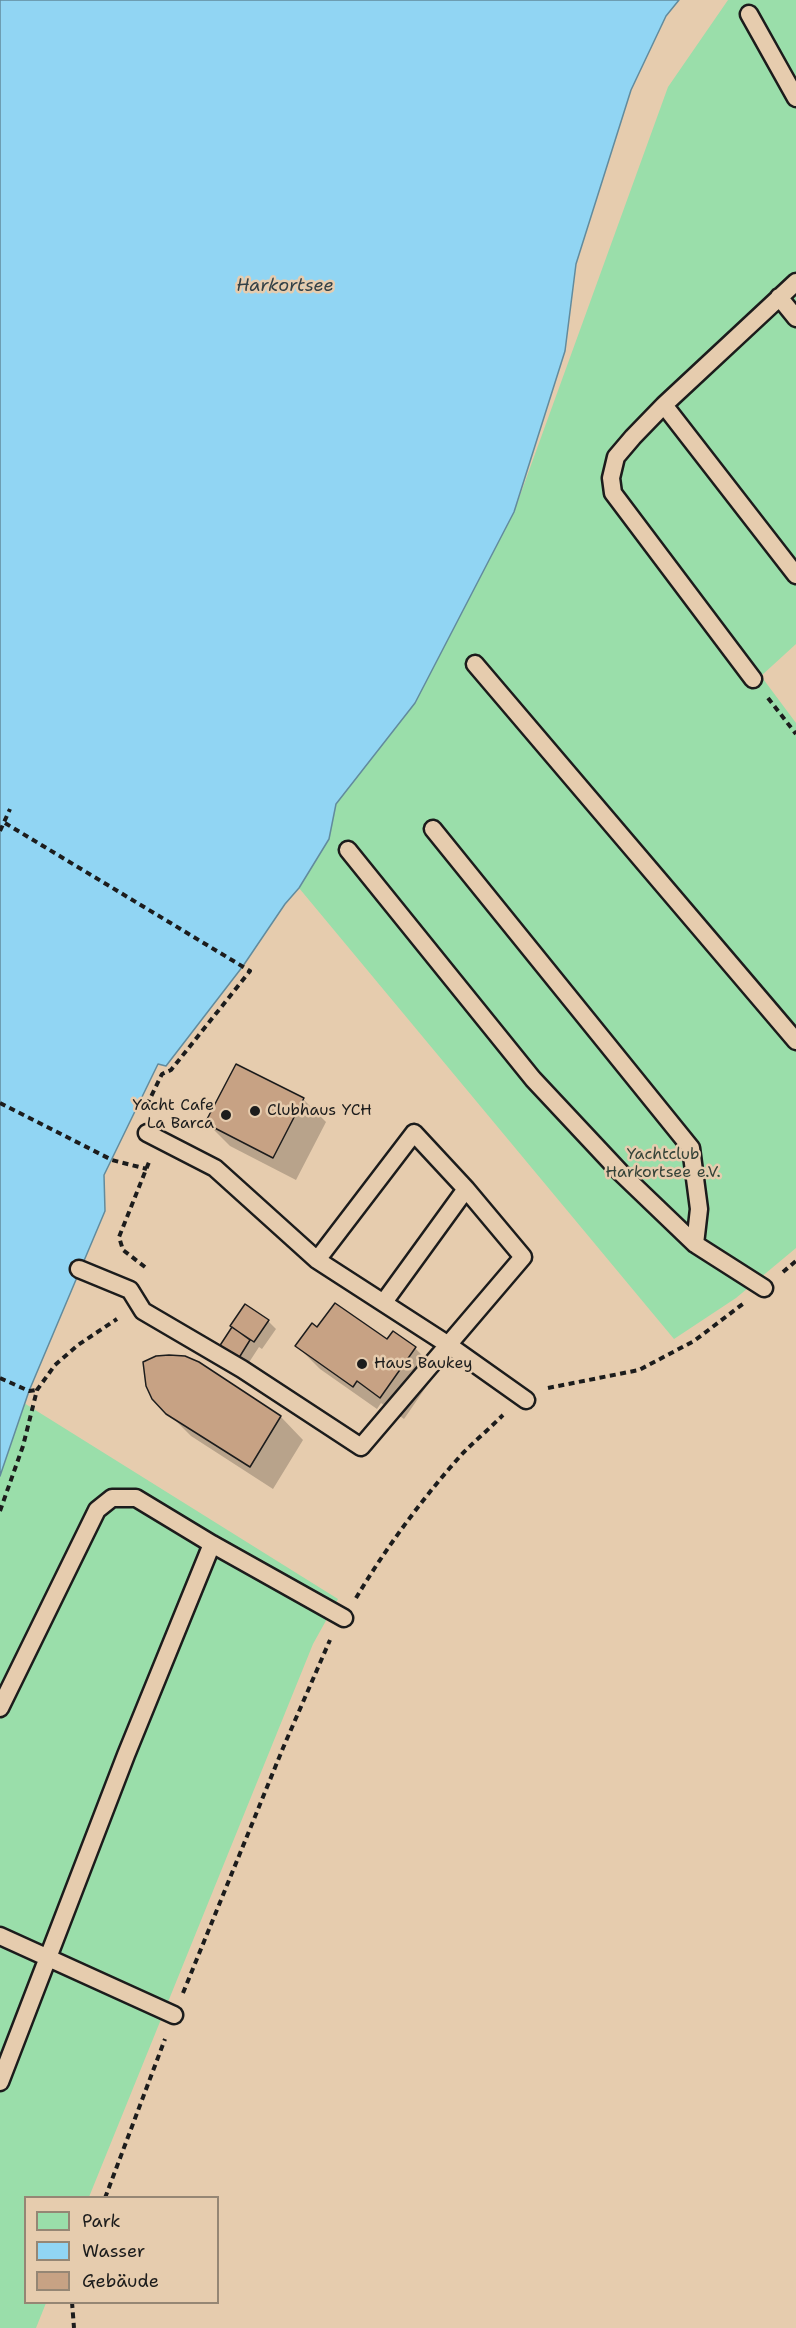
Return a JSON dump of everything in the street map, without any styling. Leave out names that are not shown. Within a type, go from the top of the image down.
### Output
[{"type":"lane","points":[[749,14],[796,98]]},
{"type":"lane","points":[[753,679],[614,493],[611,477],[616,457],[664,405],[796,282]]},
{"type":"lane","points":[[779,297],[796,318]]},
{"type":"lane","points":[[664,405],[796,575]]},
{"type":"lane","points":[[475,664],[796,1041]]},
{"type":"lane","points":[[433,830],[691,1148],[699,1209],[694,1244]]},
{"type":"lane","points":[[348,850],[533,1079],[621,1173],[694,1244],[764,1288]]},
{"type":"lane","points":[[79,1269],[130,1290],[143,1311],[242,1368],[362,1447],[523,1257],[466,1189],[414,1133],[317,1260]]},
{"type":"lane","points":[[153,1136],[215,1168],[317,1260],[447,1344],[526,1400]]},
{"type":"lane","points":[[384,1302],[466,1189]]},
{"type":"lane","points":[[0,1708],[97,1510],[112,1498],[136,1498],[212,1545],[344,1618]]},
{"type":"lane","points":[[0,2082],[126,1755],[212,1545]]},
{"type":"lane","points":[[0,1936],[48,1960],[174,2015]]},
{"type":"path","points":[[753,679],[796,734]]},
{"type":"path","points":[[0,831],[10,809]]},
{"type":"path","points":[[0,1512],[23,1446],[37,1390],[55,1365],[87,1339],[115,1320],[131,1314],[149,1271],[123,1250],[119,1237],[147,1169],[153,1136],[165,1120],[144,1110],[162,1074],[171,1070],[250,971],[5,823]]},
{"type":"path","points":[[0,1103],[112,1160],[147,1169]]},
{"type":"path","points":[[106,2196],[174,2015],[283,1748],[330,1641],[372,1571],[463,1453],[511,1408],[552,1386],[639,1370],[694,1341],[796,1261]]},
{"type":"path","points":[[0,1378],[29,1391],[37,1390]]},
{"type":"path","points":[[72,2304],[74,2328]]},
{"type":"green space","name":"Yachtclub Harkortsee e.V.","points":[[728,0],[796,0],[796,644],[761,676],[796,723],[796,1248],[736,1298],[674,1339],[299,888],[329,839],[336,804],[415,703],[514,512],[668,87]]},
{"type":"green space","points":[[24,1403],[338,1599],[313,1644],[89,2196],[24,2196],[24,2304],[46,2304],[36,2328],[0,2328],[0,1476]]},
{"type":"water","name":"Harkortsee","points":[[0,0],[679,0],[666,16],[631,90],[576,264],[565,351],[514,512],[415,703],[336,804],[329,839],[299,888],[285,904],[243,966],[166,1066],[158,1064],[104,1175],[105,1211],[29,1391],[0,1476]]},
{"type":"building","name":"Clubhaus YCH","points":[[236,1064],[304,1098],[273,1158],[205,1123]]},
{"type":"building","name":"Haus Baukey","points":[[335,1303],[387,1339],[393,1331],[416,1347],[380,1398],[357,1381],[353,1387],[295,1346],[312,1323],[317,1327]]},
{"type":"building","points":[[245,1304],[269,1320],[254,1342],[230,1326]]},
{"type":"building","points":[[232,1327],[250,1340],[237,1361],[219,1347]]},
{"type":"building","points":[[156,1356],[185,1356],[199,1362],[281,1416],[250,1467],[166,1414],[152,1399],[146,1386],[143,1362]]},
{"type":"place","name":"Clubhaus YCH","points":[[255,1111]]},
{"type":"place","name":"Yacht Cafe La Barca","points":[[226,1115]]},
{"type":"place","name":"Haus Baukey","points":[[362,1364]]}]
